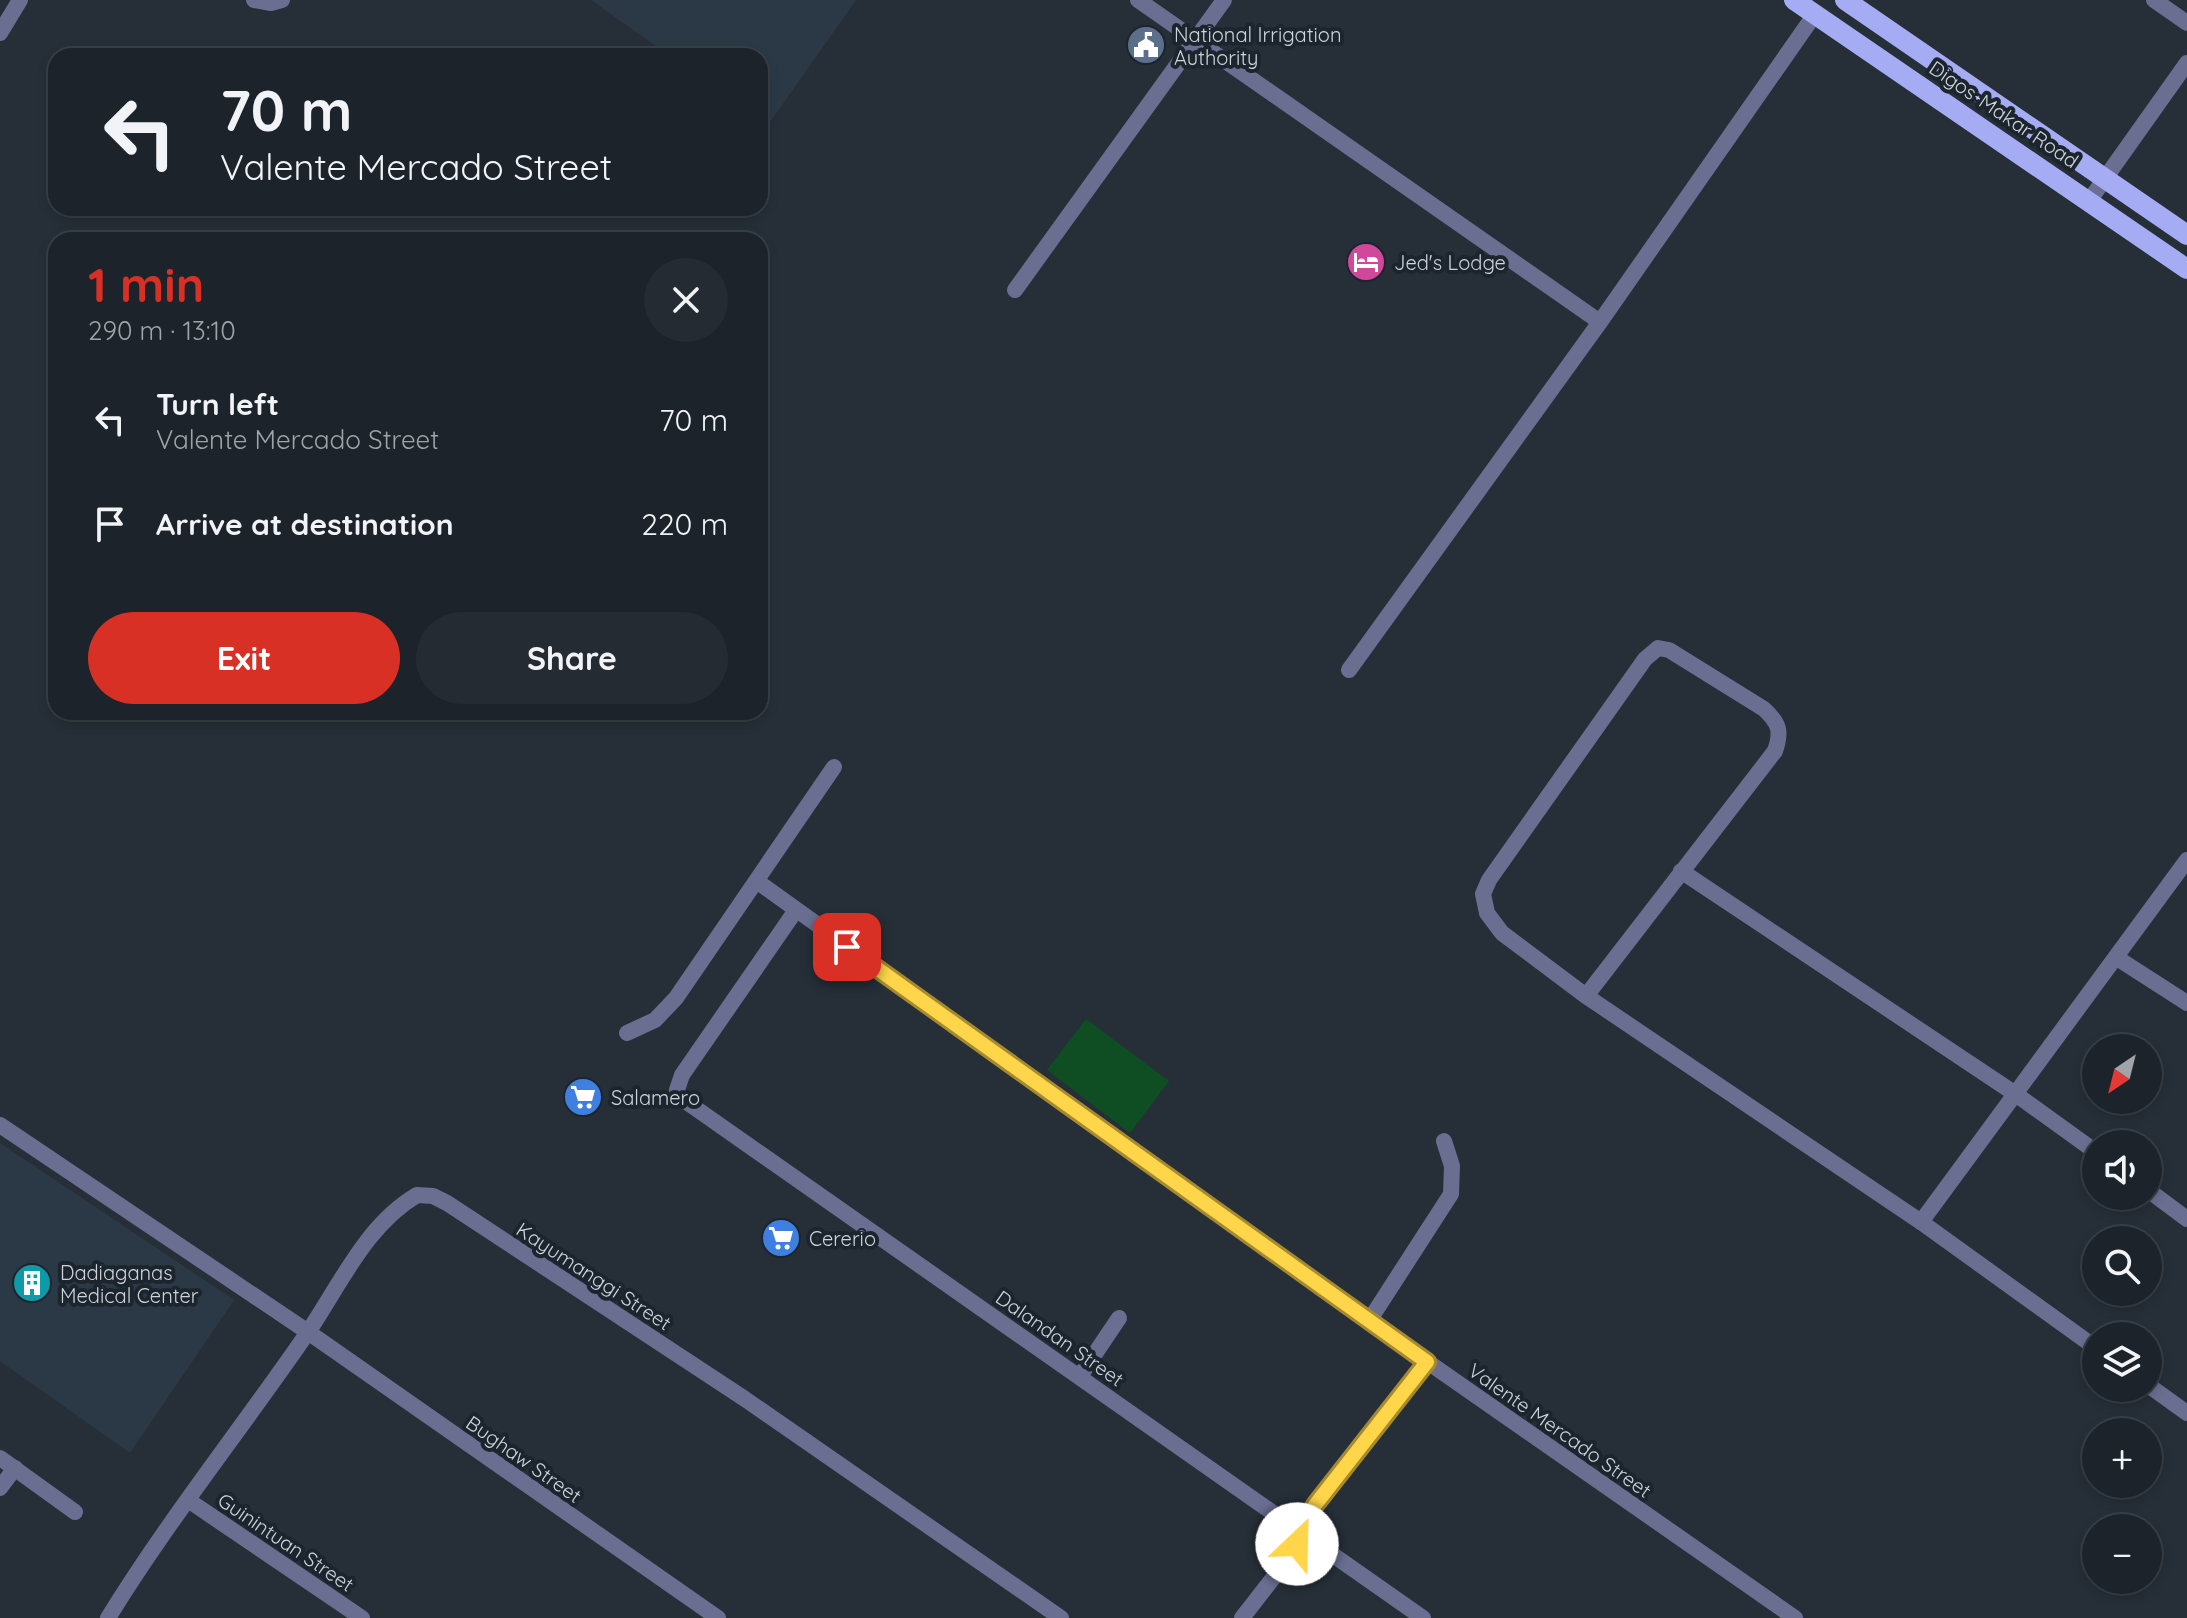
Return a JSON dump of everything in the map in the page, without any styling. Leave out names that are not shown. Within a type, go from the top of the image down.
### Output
[{"type":"main road","name":"Digos-Makar Road","points":[[1794,0],[2187,269]]},
{"type":"main road","name":"Digos-Makar Road","points":[[1845,0],[2187,235]]},
{"type":"street","points":[[0,33],[20,0]]},
{"type":"street","points":[[254,0],[271,3],[282,0]]},
{"type":"street","points":[[1138,0],[1600,322]]},
{"type":"street","points":[[1015,290],[1224,0]]},
{"type":"street","points":[[2154,0],[2187,23]]},
{"type":"street","points":[[1349,670],[1600,322],[1815,14]]},
{"type":"street","points":[[2089,201],[2187,63]]},
{"type":"street","points":[[1586,996],[1775,751],[1780,736],[1777,722],[1764,709],[1686,657],[1658,648],[1645,659],[1489,880],[1483,894],[1487,913],[1502,933],[1586,996],[1921,1222],[2082,1338]]},
{"type":"street","points":[[627,1033],[655,1020],[676,998],[834,767]]},
{"type":"street","points":[[1921,1222],[2187,860]]},
{"type":"street","points":[[1681,871],[2014,1093],[2082,1142]]},
{"type":"street","name":"Valente Mercado Street","points":[[758,882],[1369,1321],[1795,1618]]},
{"type":"street","name":"Dalandan Street","points":[[796,910],[682,1075],[677,1090],[687,1104],[1423,1618]]},
{"type":"street","points":[[2117,958],[2187,1003]]},
{"type":"street","name":"Bughaw Street","points":[[0,1125],[308,1332],[718,1618]]},
{"type":"street","points":[[1369,1321],[1451,1194],[1452,1166],[1444,1141]]},
{"type":"street","name":"Kayumanggi Street","points":[[108,1618],[308,1332],[363,1246],[386,1220],[417,1195],[433,1196],[745,1399],[1061,1618]]},
{"type":"street","points":[[2162,1200],[2187,1219]]},
{"type":"street","points":[[1080,1376],[1119,1318]]},
{"type":"street","points":[[1242,1618],[1280,1571],[1303,1533],[1315,1505],[1427,1362]]},
{"type":"street","points":[[2162,1395],[2187,1413]]},
{"type":"street","points":[[0,1458],[75,1512]]},
{"type":"street","points":[[0,1488],[15,1468]]},
{"type":"street","name":"Guinintuan Street","points":[[188,1500],[362,1618]]},
{"type":"shaded area","points":[[591,0],[856,0],[768,125],[768,48],[659,48]]},
{"type":"shaded area","points":[[0,1143],[234,1300],[130,1453],[0,1361]]},
{"type":"green space","points":[[1086,1019],[1169,1081],[1130,1133],[1047,1070]]},
{"type":"place","name":"National Irrigation Authority","points":[[1146,45]]},
{"type":"place","name":"Jed's Lodge","points":[[1366,262]]},
{"type":"place","name":"Salamero","points":[[583,1097]]},
{"type":"place","name":"Cererio","points":[[781,1238]]},
{"type":"place","name":"Dadiaganas Medical Center","points":[[32,1283]]},
{"type":"route","points":[[847,947],[1427,1362],[1315,1505],[1297,1544]]}]
